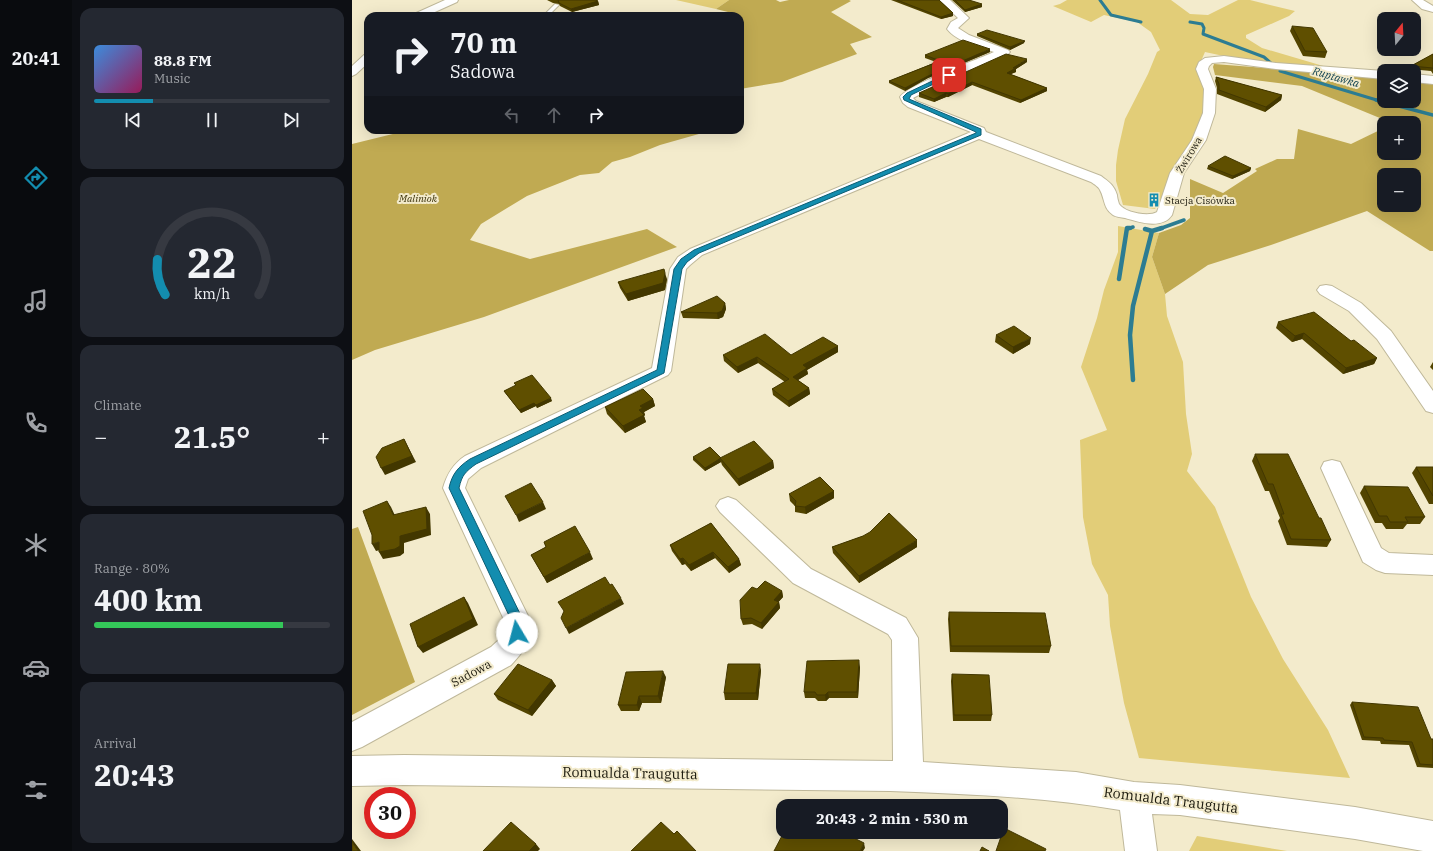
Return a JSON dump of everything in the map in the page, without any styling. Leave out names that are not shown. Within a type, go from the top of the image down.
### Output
[{"type":"street","points":[[427,12],[453,0]]},
{"type":"street","points":[[944,0],[964,18],[955,24],[952,29],[965,37],[1004,52],[916,90],[906,97],[912,104],[978,131],[979,134]]},
{"type":"street","points":[[1417,0],[1426,7],[1433,9]]},
{"type":"street","name":"Żwirowa","points":[[979,134],[1096,179],[1107,186],[1112,205],[1119,212],[1136,217],[1156,219],[1164,215],[1177,173],[1199,140],[1209,113],[1210,90],[1202,69],[1203,64],[1206,62],[1224,59],[1276,66],[1377,74]]},
{"type":"street","points":[[1421,79],[1433,80]]},
{"type":"street","name":"Sadowa","points":[[352,737],[501,656],[515,642],[519,624],[454,488],[456,477],[464,468],[473,462],[661,371],[678,269],[684,261],[696,252],[979,134]]},
{"type":"street","points":[[1326,290],[1355,307],[1384,335],[1433,406]]},
{"type":"street","points":[[1332,468],[1372,555],[1385,562],[1433,565]]},
{"type":"street","points":[[728,506],[802,576],[896,626],[905,638],[908,777]]},
{"type":"street","name":"Romualda Traugutta","points":[[352,771],[404,770],[965,779],[1076,787],[1134,797],[1180,800],[1355,823],[1433,837]]},
{"type":"street","points":[[1134,797],[1141,851]]},
{"type":"lane","points":[[549,12],[556,5]]},
{"type":"shaded area","points":[[676,0],[729,0],[716,9]]},
{"type":"shaded area","points":[[1067,0],[1171,0],[1190,14],[1208,15],[1238,0],[1250,0],[1295,11],[1289,16],[1246,35],[1246,38],[1262,48],[1330,68],[1247,61],[1205,52],[1201,61],[1205,83],[1203,123],[1155,209],[1123,205],[1116,181],[1116,165],[1125,119],[1148,74],[1157,52],[1160,50],[1151,32],[1137,22],[1104,15],[1091,22],[1053,6]]},
{"type":"shaded area","points":[[1118,226],[1159,233],[1152,257],[1165,294],[1167,316],[1183,362],[1186,414],[1192,454],[1187,471],[1215,507],[1251,597],[1283,659],[1328,730],[1350,778],[1139,758],[1124,703],[1110,626],[1108,595],[1092,564],[1083,517],[1080,440],[1107,430],[1081,367],[1097,318],[1104,290],[1118,252]]},
{"type":"shaded area","points":[[1197,836],[1287,851],[1189,851]]},
{"type":"green space","points":[[729,0],[776,0],[780,2],[789,0],[849,0],[851,1],[831,12],[872,37],[850,44],[857,54],[782,82],[744,88],[744,12],[728,12],[716,9]]},
{"type":"green space","points":[[1214,64],[1377,76],[1377,108],[1421,108],[1421,81],[1433,82],[1433,251],[1430,251],[1367,211],[1271,245],[1208,265],[1165,294],[1152,257],[1159,233],[1181,225],[1190,218],[1190,179],[1223,193],[1257,171],[1255,169],[1277,159],[1294,159],[1298,129],[1351,144],[1377,131],[1377,160],[1421,160],[1421,116],[1377,117],[1302,86],[1215,75],[1213,67]]},
{"type":"green space","name":"Maliniok","points":[[393,134],[699,134],[660,145],[630,157],[612,162],[599,173],[580,175],[527,196],[481,224],[470,240],[530,259],[647,229],[677,247],[484,317],[375,350],[352,360],[352,144]]},
{"type":"green space","points":[[358,527],[415,682],[352,715],[352,529]]},
{"type":"building","points":[[558,0],[598,1],[571,9],[559,3]]},
{"type":"building","points":[[897,0],[939,0],[953,13],[941,17]]},
{"type":"building","points":[[955,0],[969,0],[982,4],[965,10]]},
{"type":"building","points":[[1292,26],[1313,28],[1327,52],[1305,51]]},
{"type":"building","points":[[987,30],[1025,41],[1010,47],[977,34]]},
{"type":"building","points":[[963,40],[990,49],[928,76],[905,88],[889,81],[940,61],[925,55]]},
{"type":"building","points":[[1006,54],[1027,59],[1007,73],[1047,88],[1021,100],[972,82],[934,99],[919,93]]},
{"type":"building","points":[[1433,54],[1433,68],[1421,67],[1421,64],[1415,64]]},
{"type":"building","points":[[1216,77],[1282,95],[1266,107],[1219,90],[1219,84]]},
{"type":"building","points":[[1225,156],[1251,168],[1233,176],[1208,166]]},
{"type":"building","points":[[664,269],[665,273],[663,283],[626,294],[618,282]]},
{"type":"building","points":[[717,296],[725,303],[722,311],[717,313],[681,312]]},
{"type":"building","points":[[1314,312],[1351,341],[1354,340],[1377,358],[1346,368],[1304,333],[1295,336],[1278,322]]},
{"type":"building","points":[[1014,326],[1031,338],[1013,347],[996,335]]},
{"type":"building","points":[[765,334],[791,355],[823,337],[838,346],[803,365],[807,368],[793,377],[809,388],[788,401],[772,389],[789,379],[757,357],[737,367],[723,355]]},
{"type":"building","points":[[532,375],[551,398],[536,405],[534,403],[519,410],[504,391],[516,385],[514,383]]},
{"type":"building","points":[[643,389],[653,399],[640,406],[643,408],[639,410],[644,415],[623,426],[605,407]]},
{"type":"building","points":[[404,439],[412,456],[381,468],[376,457],[382,448]]},
{"type":"building","points":[[754,441],[773,461],[738,479],[720,458]]},
{"type":"building","points":[[710,447],[721,458],[705,468],[693,457]]},
{"type":"building","points":[[1255,454],[1288,454],[1331,540],[1291,539],[1281,514],[1284,514],[1273,484],[1268,484]]},
{"type":"building","points":[[1416,467],[1433,467],[1433,496]]},
{"type":"building","points":[[820,477],[834,491],[805,507],[795,506],[796,501],[789,494]]},
{"type":"building","points":[[531,483],[543,502],[516,515],[505,496]]},
{"type":"building","points":[[1364,486],[1408,487],[1425,517],[1405,517],[1408,522],[1390,522],[1387,516],[1379,516]]},
{"type":"building","points":[[387,501],[393,515],[426,507],[427,529],[400,536],[400,546],[395,549],[379,552],[379,542],[372,544],[372,535],[363,511]]},
{"type":"building","points":[[889,513],[917,540],[859,576],[832,547],[870,532]]},
{"type":"building","points":[[711,523],[739,559],[728,567],[713,552],[689,565],[683,558],[680,559],[670,545]]},
{"type":"building","points":[[575,526],[590,552],[544,577],[531,555],[546,547],[544,542]]},
{"type":"building","points":[[605,577],[610,585],[612,584],[621,598],[566,628],[561,618],[564,611],[558,602]]},
{"type":"building","points":[[765,581],[782,591],[774,600],[779,602],[761,623],[751,618],[741,619],[740,600],[752,587],[757,589]]},
{"type":"building","points":[[464,597],[473,619],[418,647],[410,624]]},
{"type":"building","points":[[949,612],[1045,613],[1051,646],[951,646]]},
{"type":"building","points":[[859,660],[857,692],[828,692],[825,695],[817,695],[815,692],[804,692],[807,661]]},
{"type":"building","points":[[518,664],[552,680],[528,710],[494,694]]},
{"type":"building","points":[[728,664],[760,664],[756,693],[724,693]]},
{"type":"building","points":[[663,671],[658,696],[639,696],[637,705],[618,705],[626,672]]},
{"type":"building","points":[[952,674],[989,675],[992,715],[954,715]]},
{"type":"building","points":[[1352,702],[1418,707],[1431,739],[1433,739],[1433,765],[1420,764],[1412,742],[1364,737]]},
{"type":"building","points":[[511,822],[536,844],[529,851],[483,851]]},
{"type":"building","points":[[661,822],[674,834],[677,831],[696,851],[631,851]]},
{"type":"building","points":[[1008,830],[1046,849],[1045,851],[996,851],[1000,839],[1008,839]]},
{"type":"building","points":[[780,839],[856,839],[864,843],[860,851],[774,851]]},
{"type":"building","points":[[352,842],[358,851],[352,851]]},
{"type":"building","points":[[982,847],[989,851],[980,851]]},
{"type":"waterway","name":"Ruptawka","points":[[1100,0],[1111,15],[1141,22]]},
{"type":"waterway","name":"Ruptawka","points":[[1190,22],[1202,24],[1204,28],[1203,34],[1264,57],[1272,64]]},
{"type":"waterway","name":"Ruptawka","points":[[1280,71],[1377,100]]},
{"type":"waterway","name":"Ruptawka","points":[[1376,100],[1433,115]]},
{"type":"waterway","points":[[1161,228],[1184,220]]},
{"type":"waterway","points":[[1119,279],[1127,228],[1130,228]]},
{"type":"waterway","points":[[1152,231],[1161,228]]},
{"type":"waterway","points":[[1145,229],[1152,231]]},
{"type":"waterway","points":[[1133,380],[1130,335],[1133,306],[1152,231]]},
{"type":"place","name":"Stacja Cisówka","points":[[1154,200]]},
{"type":"route","points":[[517,633],[519,624],[454,488],[456,477],[464,468],[473,462],[661,371],[664,364],[678,269],[684,261],[696,252],[979,134],[978,131],[912,104],[907,100],[906,97],[909,94],[949,75]]}]
